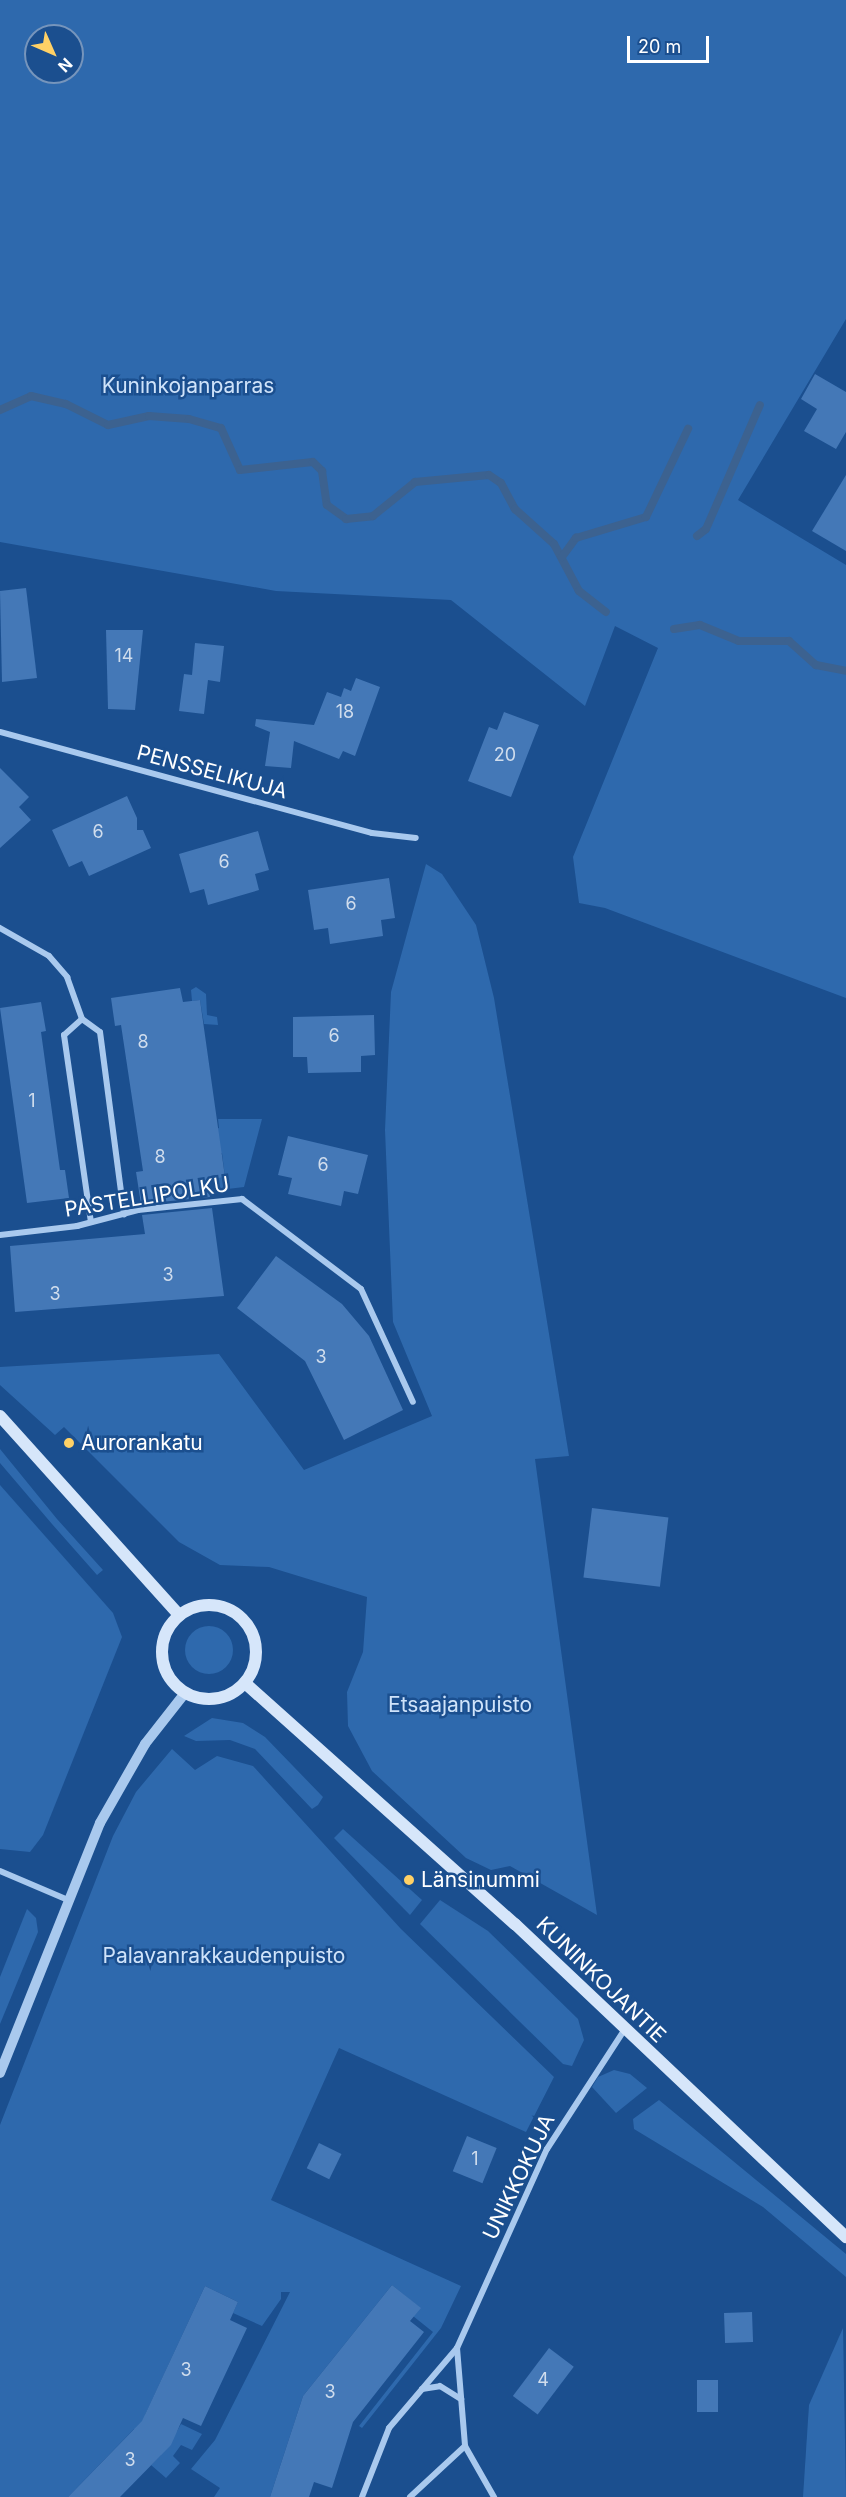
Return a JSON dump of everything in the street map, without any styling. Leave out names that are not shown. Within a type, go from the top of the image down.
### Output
[{"type":"main road","points":[[0,1416],[179,1615]]},
{"type":"main road","points":[[216,1604],[248,1624],[257,1648],[245,1683],[223,1698],[185,1693],[167,1674],[162,1649],[179,1615],[216,1604]]},
{"type":"main road","name":"KUNINKOJANTIE","points":[[245,1683],[625,2029],[846,2237]]},
{"type":"street","name":"PENSSELIKUJA","points":[[0,732],[372,833],[416,838]]},
{"type":"street","points":[[0,928],[49,956],[67,977],[81,1019],[100,1032],[124,1214]]},
{"type":"street","points":[[81,1019],[64,1035],[91,1222]]},
{"type":"street","name":"PASTELLIPOLKU","points":[[0,1235],[91,1222],[124,1214],[242,1199],[361,1289],[413,1402]]},
{"type":"street","points":[[0,2073],[68,1900],[119,1787],[185,1693]]},
{"type":"street","points":[[0,1871],[68,1900]]},
{"type":"street","name":"UNIKKOKUJA","points":[[362,2497],[389,2428],[418,2391],[457,2348],[547,2150],[625,2029]]},
{"type":"street","points":[[457,2348],[465,2446],[494,2497]]},
{"type":"street","points":[[418,2391],[440,2385],[462,2399]]},
{"type":"street","points":[[410,2497],[465,2446]]},
{"type":"green space","name":"Kuninkojanparras","points":[[0,0],[846,0],[846,319],[738,500],[846,565],[846,998],[605,908],[579,903],[573,857],[658,648],[615,626],[585,706],[451,600],[276,591],[0,542]]},
{"type":"green space","name":"Etsaajanpuisto","points":[[426,864],[442,874],[476,925],[494,998],[569,1456],[535,1459],[597,1915],[510,1866],[491,1870],[466,1858],[372,1771],[348,1726],[347,1692],[363,1652],[367,1597],[269,1567],[220,1565],[179,1542],[64,1427],[55,1435],[0,1385],[0,1367],[219,1354],[304,1470],[432,1416],[393,1322],[385,1130],[391,992]]},
{"type":"green space","points":[[196,987],[206,994],[207,1015],[217,1017],[218,1025],[204,1024],[200,1000],[192,1001],[191,990]]},
{"type":"green space","points":[[218,1119],[262,1119],[244,1187],[219,1190],[217,1178],[225,1177],[222,1153],[214,1154],[211,1130],[219,1128]]},
{"type":"green space","points":[[0,1449],[57,1519],[103,1570],[97,1575],[0,1463]]},
{"type":"green space","points":[[0,1485],[113,1613],[122,1637],[43,1835],[30,1852],[0,1849]]},
{"type":"green space","points":[[204,1626],[214,1626],[226,1633],[233,1645],[233,1655],[226,1667],[214,1674],[204,1674],[189,1663],[185,1655],[185,1645],[196,1630]]},
{"type":"green space","points":[[212,1718],[243,1723],[265,1737],[323,1797],[318,1805],[312,1809],[255,1749],[230,1740],[196,1741],[184,1736]]},
{"type":"green space","name":"Palavanrakkaudenpuisto","points":[[172,1749],[195,1770],[217,1756],[253,1766],[401,1929],[554,2077],[526,2132],[339,2048],[271,2200],[461,2286],[441,2328],[362,2428],[359,2426],[433,2332],[413,2316],[420,2308],[392,2285],[303,2396],[270,2497],[214,2497],[220,2488],[191,2469],[215,2440],[290,2292],[281,2292],[281,2299],[262,2326],[233,2313],[238,2302],[205,2286],[145,2415],[177,2431],[181,2424],[202,2434],[192,2450],[181,2445],[173,2456],[180,2463],[166,2478],[151,2465],[161,2455],[134,2429],[68,2497],[0,2497],[0,2125],[113,1836],[136,1792]]},
{"type":"green space","points":[[343,1829],[422,1900],[410,1915],[334,1838]]},
{"type":"green space","points":[[440,1900],[488,1931],[578,2019],[584,2040],[572,2066],[563,2064],[420,1924]]},
{"type":"green space","points":[[27,1909],[36,1918],[38,1932],[0,2024],[0,1977]]},
{"type":"green space","points":[[614,2070],[630,2074],[647,2088],[616,2113],[592,2087],[598,2077]]},
{"type":"green space","points":[[659,2100],[846,2254],[846,2277],[763,2207],[634,2129],[633,2119]]},
{"type":"green space","points":[[843,2328],[846,2497],[803,2497],[809,2405]]},
{"type":"building","points":[[815,374],[846,392],[846,432],[836,449],[804,431],[817,409],[801,399]]},
{"type":"building","points":[[846,475],[846,551],[812,531]]},
{"type":"building","points":[[26,588],[37,678],[2,682],[0,591]]},
{"type":"building","points":[[106,630],[143,630],[135,710],[108,709]]},
{"type":"building","points":[[195,643],[224,646],[220,682],[208,680],[204,714],[179,711],[184,674],[192,675]]},
{"type":"building","points":[[356,678],[380,687],[355,756],[343,751],[339,759],[294,741],[291,768],[265,766],[270,732],[255,726],[256,719],[314,725],[327,692],[341,697],[344,688],[351,691]]},
{"type":"building","points":[[504,712],[539,725],[511,797],[468,781],[489,727],[497,730]]},
{"type":"building","points":[[0,768],[29,797],[19,807],[31,820],[0,848]]},
{"type":"building","points":[[127,796],[137,818],[137,830],[143,830],[151,848],[89,876],[82,861],[69,867],[52,830]]},
{"type":"building","points":[[258,831],[269,870],[255,874],[259,890],[208,905],[204,889],[190,893],[179,854]]},
{"type":"building","points":[[389,878],[395,918],[381,920],[383,936],[330,944],[328,928],[314,930],[308,890]]},
{"type":"building","points":[[180,988],[183,1002],[200,1000],[225,1177],[207,1180],[210,1197],[141,1204],[136,1172],[143,1171],[121,1025],[115,1026],[111,998]]},
{"type":"building","points":[[41,1002],[46,1031],[41,1032],[60,1170],[65,1170],[69,1198],[27,1203],[0,1008]]},
{"type":"building","points":[[374,1015],[375,1055],[361,1056],[361,1072],[308,1073],[307,1057],[293,1057],[293,1017]]},
{"type":"building","points":[[288,1136],[368,1155],[358,1194],[344,1191],[341,1206],[288,1194],[292,1178],[278,1175]]},
{"type":"building","points":[[212,1208],[224,1296],[15,1312],[10,1246],[145,1234],[142,1215]]},
{"type":"building","points":[[276,1256],[342,1304],[369,1336],[403,1410],[344,1440],[305,1361],[237,1308]]},
{"type":"building","points":[[592,1508],[668,1517],[660,1587],[583,1577]]},
{"type":"building","points":[[467,2136],[497,2148],[482,2183],[453,2171]]},
{"type":"building","points":[[319,2143],[341,2154],[329,2179],[307,2168]]},
{"type":"building","points":[[392,2285],[421,2308],[410,2321],[424,2332],[353,2422],[332,2488],[314,2482],[309,2497],[270,2497],[303,2396]]},
{"type":"building","points":[[205,2286],[238,2302],[230,2320],[247,2328],[201,2426],[183,2418],[171,2445],[120,2497],[68,2497],[142,2421]]},
{"type":"building","points":[[752,2312],[753,2342],[725,2343],[724,2313]]},
{"type":"building","points":[[549,2348],[574,2367],[538,2415],[513,2396]]},
{"type":"building","points":[[697,2380],[718,2380],[718,2412],[697,2412]]},
{"type":"waterway","points":[[0,410],[31,396],[66,404],[108,425],[149,416],[189,419],[221,428],[240,470],[313,462],[322,471],[327,505],[346,519],[373,516],[415,482],[489,475],[501,483],[515,509],[554,544],[579,591],[606,612]]},
{"type":"waterway","points":[[697,536],[706,529],[760,405]]},
{"type":"waterway","points":[[562,557],[576,538],[646,517],[688,429]]},
{"type":"waterway","points":[[674,629],[700,625],[739,641],[789,641],[816,665],[846,671]]},
{"type":"place","name":"Aurorankatu","points":[[69,1443]]},
{"type":"place","name":"Länsinummi","points":[[409,1880]]}]
